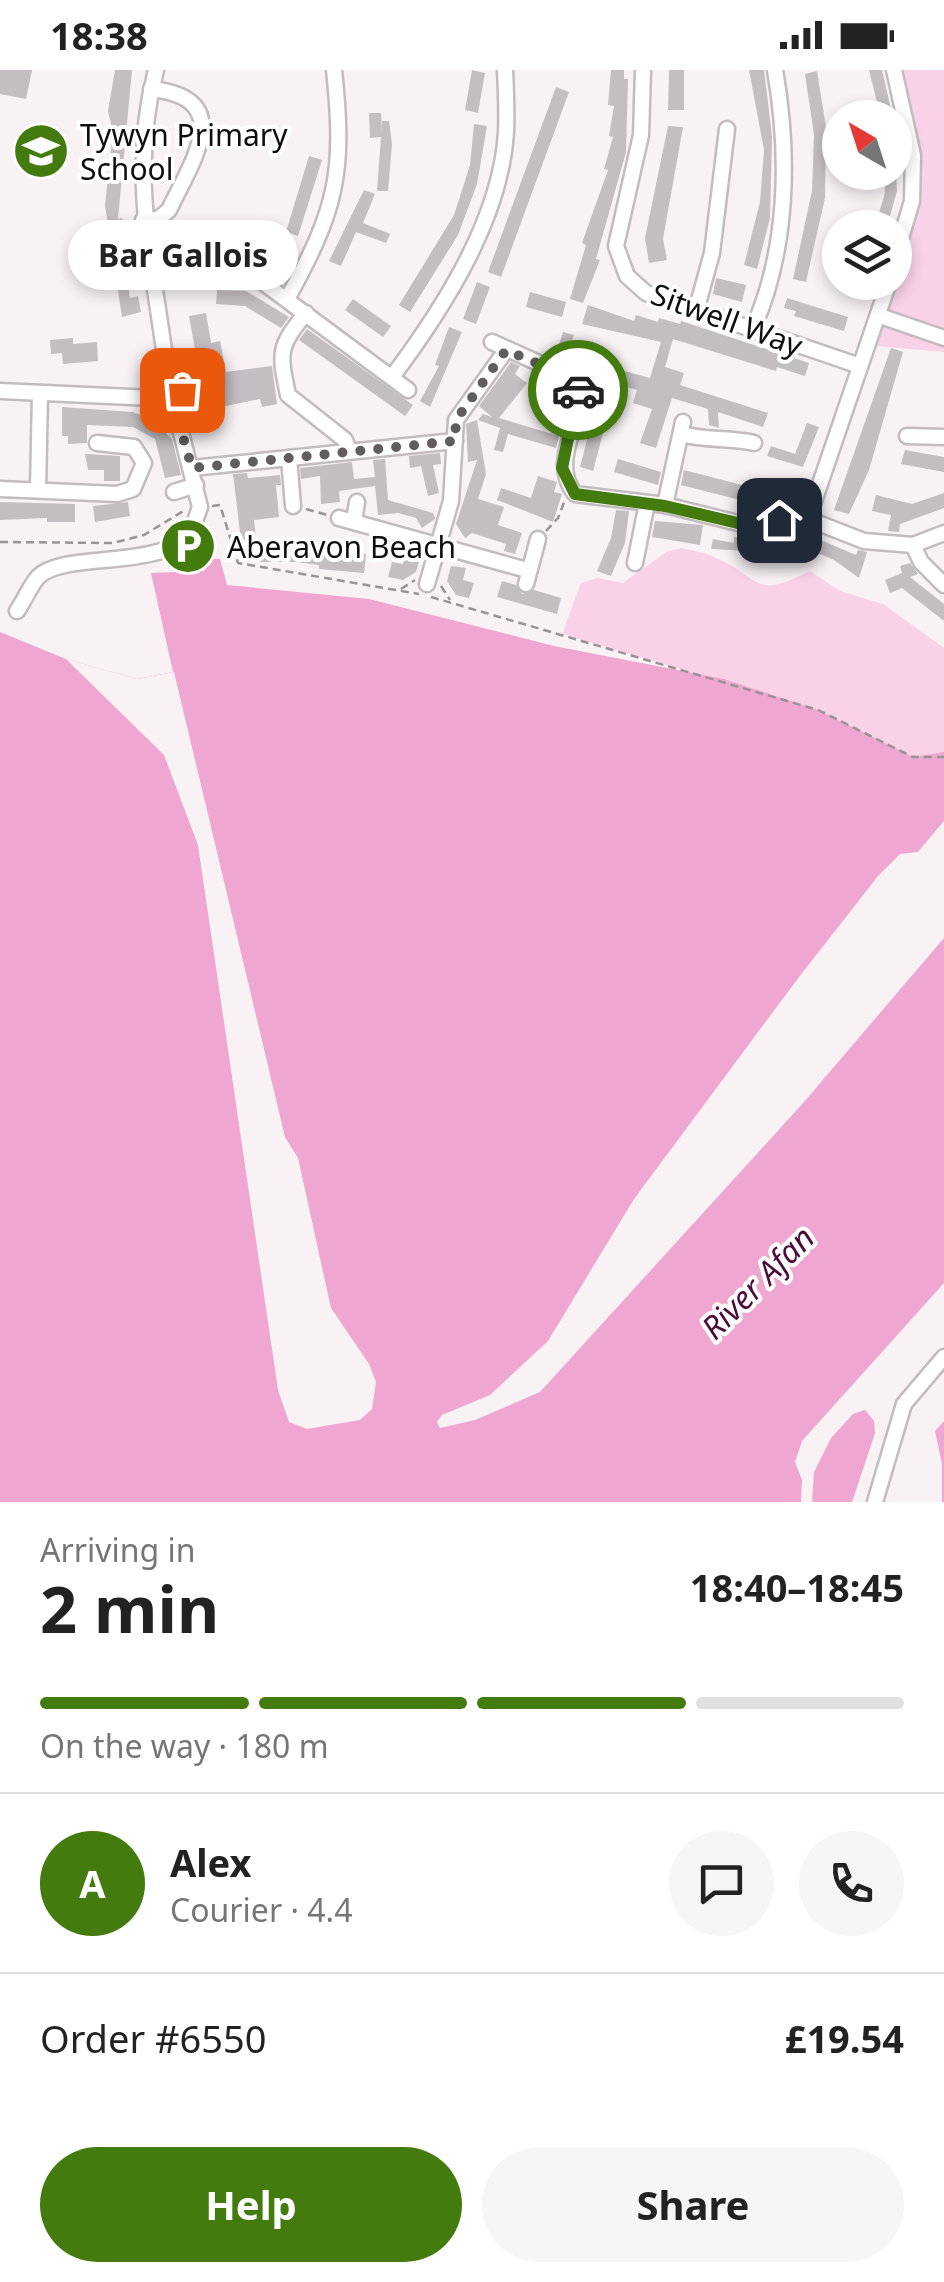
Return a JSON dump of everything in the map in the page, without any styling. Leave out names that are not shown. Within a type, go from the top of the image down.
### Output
[{"type":"street","points":[[156,70],[151,89],[142,220],[168,382]]},
{"type":"street","points":[[287,299],[312,253],[337,190],[341,130],[334,70]]},
{"type":"street","points":[[392,377],[459,272],[492,200],[506,135],[505,70]]},
{"type":"street","name":"Sitwell Way","points":[[643,70],[640,136],[616,246],[626,276],[646,293],[860,366]]},
{"type":"street","points":[[752,331],[766,300],[783,198],[785,128],[775,70]]},
{"type":"street","points":[[894,70],[913,155],[909,210]]},
{"type":"street","points":[[142,220],[158,219],[169,210],[204,135],[204,121],[193,104],[171,91],[151,89]]},
{"type":"street","points":[[696,312],[712,254],[727,129]]},
{"type":"street","points":[[152,278],[203,270],[239,272],[287,299],[408,390]]},
{"type":"street","points":[[808,520],[884,300]]},
{"type":"street","points":[[306,313],[284,341],[280,356],[288,396],[345,440],[349,451]]},
{"type":"street","points":[[880,316],[944,338]]},
{"type":"street","points":[[427,584],[451,501],[456,420],[500,346],[574,379],[580,394],[562,468],[575,494],[665,506],[742,524],[808,520],[864,542],[913,545],[944,533]]},
{"type":"street","points":[[168,382],[154,391],[153,398],[158,409],[176,413]]},
{"type":"street","points":[[168,382],[182,390],[182,407],[176,413]]},
{"type":"street","points":[[0,391],[153,398]]},
{"type":"street","points":[[38,490],[40,393]]},
{"type":"street","points":[[18,611],[38,577],[53,568],[150,558],[189,538],[200,507],[176,413]]},
{"type":"street","points":[[665,506],[682,428],[704,440],[754,443]]},
{"type":"street","points":[[907,436],[942,436]]},
{"type":"street","points":[[192,468],[455,441]]},
{"type":"street","points":[[0,490],[117,494],[133,489],[144,463],[134,447],[97,443]]},
{"type":"street","points":[[288,458],[293,506]]},
{"type":"street","points":[[174,492],[196,485]]},
{"type":"street","points":[[357,502],[346,519],[526,577],[538,539]]},
{"type":"street","points":[[635,563],[647,503]]},
{"type":"street","points":[[913,545],[921,562],[944,585]]},
{"type":"street","points":[[876,1502],[904,1404],[944,1357]]},
{"type":"path","points":[[538,539],[558,518],[566,481]]},
{"type":"path","points":[[0,542],[114,544],[144,535],[176,511],[220,505],[238,564],[374,584],[450,601],[818,710],[913,758],[944,756]]},
{"type":"path","points":[[293,506],[346,519]]},
{"type":"shaded area","points":[[904,70],[944,70],[944,352],[875,346],[892,300],[912,300],[912,212],[922,168]]},
{"type":"shaded area","points":[[682,548],[710,555],[767,585],[810,571],[840,591],[883,604],[944,648],[944,757],[913,757],[818,710],[562,634],[581,583],[597,578],[623,583],[666,552]]},
{"type":"water","name":"River Afan","points":[[207,558],[220,559],[227,585],[369,599],[554,646],[724,679],[818,710],[913,757],[944,752],[944,821],[870,909],[920,884],[944,864],[944,1502],[0,1502],[0,632],[66,659],[137,679],[173,672],[151,573],[204,571]]},
{"type":"pier","points":[[66,659],[137,679],[174,672],[285,1137],[298,1158],[331,1308],[369,1364],[376,1382],[372,1409],[360,1420],[307,1429],[289,1422],[278,1390],[198,845],[164,755]]},
{"type":"pier","points":[[900,854],[922,855],[884,901],[934,866],[944,864],[944,938],[804,1102],[540,1392],[475,1420],[440,1428],[437,1422],[442,1415],[490,1395],[548,1341],[634,1199],[799,977],[878,876]]},
{"type":"pier","points":[[944,1283],[944,1421],[935,1431],[942,1464],[942,1502],[852,1502],[875,1433],[874,1421],[865,1410],[853,1414],[831,1438],[814,1472],[812,1502],[801,1502],[802,1480],[795,1462],[802,1441]]},
{"type":"building","points":[[0,70],[32,70],[26,99],[0,94]]},
{"type":"building","points":[[115,70],[132,70],[118,219],[122,218],[126,244],[121,245],[130,298],[138,296],[141,312],[122,317],[105,205],[113,132],[108,111]]},
{"type":"building","points":[[472,70],[485,73],[478,113],[465,110]]},
{"type":"building","points":[[611,70],[624,70],[624,79],[628,79],[626,152],[596,259],[600,260],[583,303],[570,299],[586,245],[582,243],[608,170],[604,169],[613,137],[609,136],[614,106],[608,105]]},
{"type":"building","points":[[669,70],[684,70],[684,110],[668,110]]},
{"type":"building","points":[[749,70],[764,70],[772,136],[770,218],[757,269],[744,265],[760,202],[764,150]]},
{"type":"building","points":[[869,70],[882,70],[889,100],[876,100]]},
{"type":"building","points":[[817,71],[822,102],[822,190],[825,190],[806,282],[793,279],[812,191],[814,135],[805,74]]},
{"type":"building","points":[[556,87],[569,92],[501,277],[488,272]]},
{"type":"building","points":[[369,113],[381,113],[382,132],[382,121],[389,121],[392,144],[388,191],[377,191],[381,137],[370,138]]},
{"type":"building","points":[[474,124],[487,126],[477,184],[458,235],[410,312],[399,305],[454,215],[470,165]]},
{"type":"building","points":[[668,126],[683,127],[663,239],[667,260],[649,263],[645,238]]},
{"type":"building","points":[[309,156],[322,160],[298,236],[286,232]]},
{"type":"building","points":[[364,190],[375,194],[363,223],[390,234],[386,243],[356,232],[341,266],[329,261]]},
{"type":"building","points":[[897,190],[892,210],[880,210],[885,193]]},
{"type":"building","points":[[192,228],[273,238],[271,252],[190,243]]},
{"type":"building","points":[[716,278],[746,285],[742,302],[713,294]]},
{"type":"building","points":[[477,282],[490,287],[476,324],[463,319]]},
{"type":"building","points":[[217,290],[246,291],[289,317],[281,328],[245,306],[216,304]]},
{"type":"building","points":[[530,292],[566,302],[562,317],[526,307]]},
{"type":"building","points":[[787,298],[848,317],[844,331],[794,316],[796,311],[784,308]]},
{"type":"building","points":[[353,299],[391,326],[383,337],[345,310]]},
{"type":"building","points":[[588,305],[634,321],[636,315],[658,322],[659,318],[680,324],[681,321],[809,363],[805,376],[777,367],[776,371],[673,339],[665,367],[684,373],[680,385],[768,413],[763,427],[718,412],[719,428],[709,425],[708,409],[672,398],[656,448],[640,443],[652,409],[633,403],[637,390],[616,384],[593,471],[580,467],[606,366],[650,378],[661,342],[582,324]]},
{"type":"building","points":[[206,313],[211,343],[220,341],[226,372],[272,366],[277,404],[262,407],[260,399],[206,410],[189,316]]},
{"type":"building","points":[[449,327],[462,332],[430,407],[420,401],[439,366],[435,365]]},
{"type":"building","points":[[307,329],[413,405],[405,416],[299,340]]},
{"type":"building","points":[[563,332],[574,335],[572,341],[610,353],[607,362],[569,351],[567,358],[556,354]]},
{"type":"building","points":[[73,338],[73,344],[97,342],[98,361],[63,364],[62,353],[51,354],[50,340]]},
{"type":"building","points":[[891,348],[903,352],[869,470],[849,514],[834,510]]},
{"type":"building","points":[[511,362],[520,366],[515,374],[527,383],[499,418],[559,436],[556,448],[508,434],[503,452],[494,450],[500,428],[478,420],[483,414],[492,417],[479,406]]},
{"type":"building","points":[[62,407],[133,412],[151,419],[172,439],[181,475],[165,478],[155,439],[133,427],[87,425],[87,443],[68,444],[68,436],[62,436]]},
{"type":"building","points":[[477,420],[486,474],[478,499],[504,507],[498,525],[522,533],[515,554],[504,551],[506,544],[472,533],[465,538],[456,524],[477,460],[468,462],[466,424]]},
{"type":"building","points":[[807,423],[819,427],[803,467],[767,456],[771,446],[795,454]]},
{"type":"building","points":[[905,450],[944,457],[944,472],[901,464]]},
{"type":"building","points":[[440,453],[441,464],[433,465],[439,493],[428,496],[421,466],[410,468],[409,456]]},
{"type":"building","points":[[85,454],[120,456],[120,481],[104,481],[104,470],[88,470]]},
{"type":"building","points":[[385,459],[388,500],[433,513],[435,519],[422,528],[416,518],[398,513],[378,515],[375,486],[339,491],[340,502],[321,504],[320,476],[301,479],[300,468],[352,462],[354,479],[375,477],[373,460]]},
{"type":"building","points":[[618,459],[661,472],[658,485],[614,472]]},
{"type":"building","points":[[684,470],[742,485],[804,482],[804,494],[744,501],[681,485]]},
{"type":"building","points":[[247,473],[248,478],[280,475],[281,485],[276,485],[279,517],[254,520],[256,539],[241,541],[233,474]]},
{"type":"building","points":[[538,476],[557,482],[554,492],[562,494],[553,522],[497,500],[501,488],[531,498]]},
{"type":"building","points":[[944,493],[944,508],[900,524],[899,532],[888,531],[891,515],[872,511],[876,495],[912,504]]},
{"type":"building","points":[[0,502],[75,504],[75,522],[47,522],[47,518],[0,520]]},
{"type":"building","points":[[128,502],[130,516],[95,522],[93,506]]},
{"type":"building","points":[[616,510],[629,511],[625,543],[611,576],[597,571],[611,538]]},
{"type":"building","points":[[655,521],[703,525],[700,545],[652,537]]},
{"type":"building","points":[[797,530],[856,555],[858,550],[867,552],[859,578],[834,560],[799,545],[799,553],[786,553],[785,540],[795,539]]},
{"type":"building","points":[[746,536],[747,545],[764,547],[765,561],[750,562],[750,551],[711,549],[713,539],[734,543],[734,537]]},
{"type":"building","points":[[259,547],[366,554],[364,573],[319,569],[319,565],[296,562],[258,562]]},
{"type":"building","points":[[406,553],[420,557],[416,572],[403,580],[388,577],[392,562],[403,564]]},
{"type":"building","points":[[910,563],[918,574],[910,577],[944,604],[944,621],[902,588],[890,593],[885,580],[902,573],[900,566]]},
{"type":"building","points":[[451,566],[466,568],[463,580],[474,583],[469,598],[456,595],[447,581]]},
{"type":"building","points":[[502,581],[516,585],[522,594],[534,590],[561,598],[557,614],[497,597]]},
{"type":"way so far","points":[[182,390],[182,407],[176,413],[182,422],[192,468],[455,441],[456,420],[506,350],[574,379],[578,390]]},
{"type":"place","name":"Tywyn Primary School","points":[[41,151]]},
{"type":"place","name":"Bar Gallois","points":[[182,390]]},
{"type":"place","name":"Aberavon Beach","points":[[188,546]]},
{"type":"route","points":[[578,390],[562,468],[575,494],[665,506],[706,519],[742,524],[779,520]]}]
